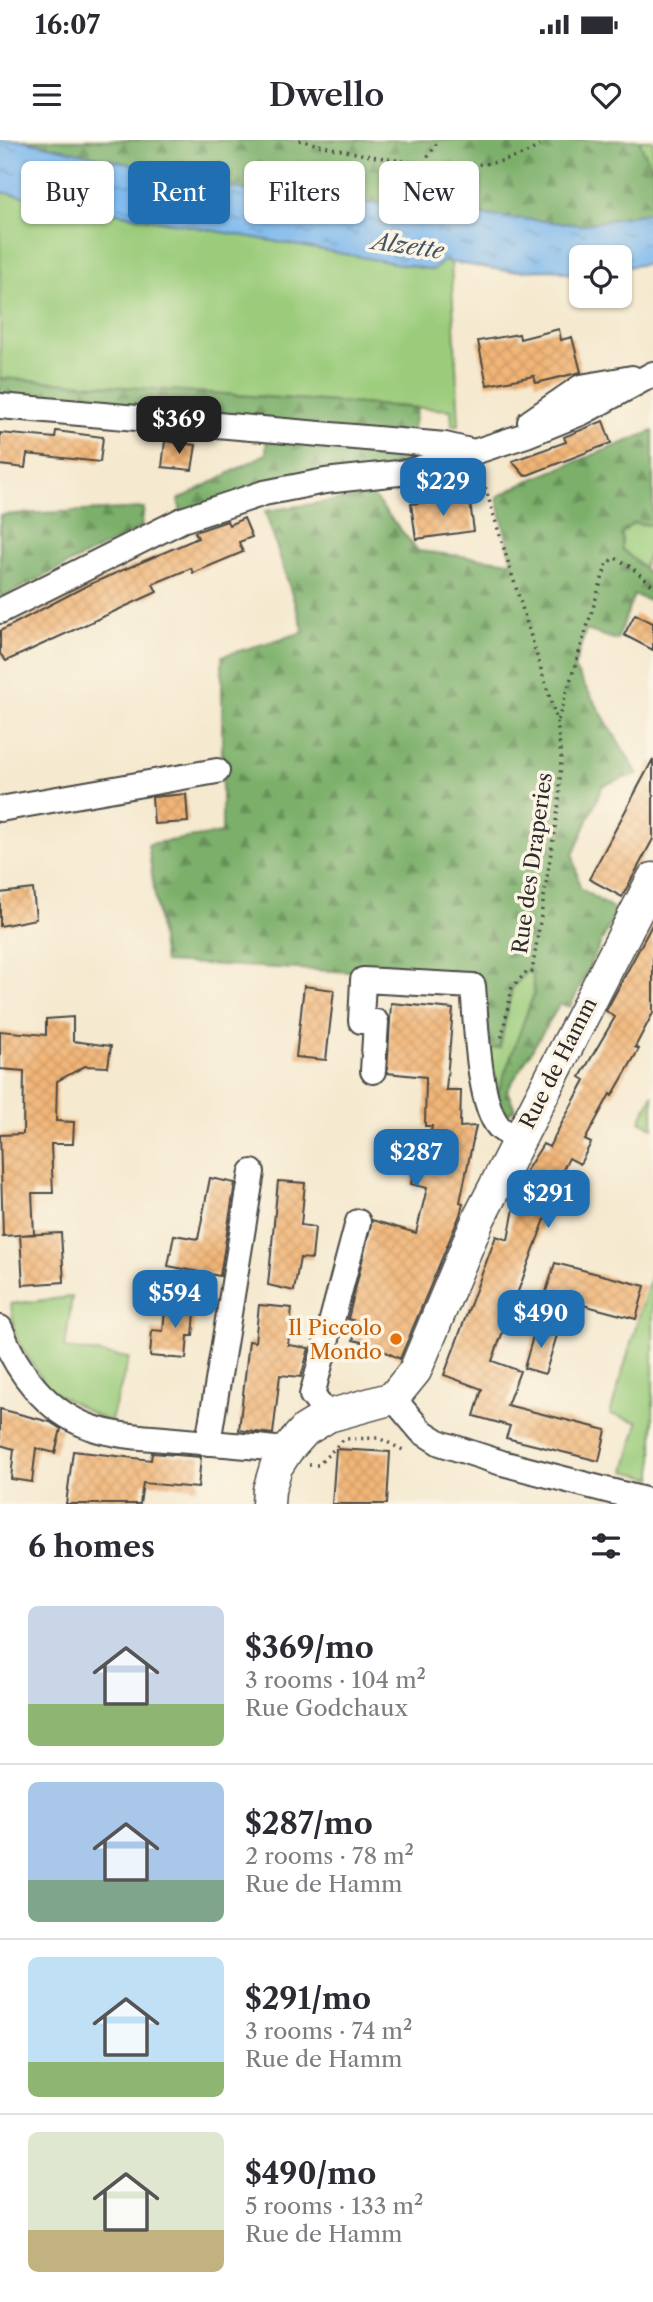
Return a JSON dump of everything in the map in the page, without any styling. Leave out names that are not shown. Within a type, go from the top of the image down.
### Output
[{"type":"main road","name":"Rue de Hamm","points":[[393,1398],[415,1371],[479,1218],[653,879]]},
{"type":"main road","points":[[268,1504],[269,1490],[281,1458],[305,1430],[328,1416],[393,1398]]},
{"type":"street","points":[[0,611],[182,520],[264,493],[325,481],[408,472],[474,452],[583,412],[653,374]]},
{"type":"street","points":[[0,405],[444,445],[474,452]]},
{"type":"street","points":[[0,809],[217,771]]},
{"type":"street","points":[[373,1071],[376,1022],[361,1021],[363,980],[473,986],[479,1064],[490,1110],[500,1129],[519,1138]]},
{"type":"street","points":[[208,1443],[252,1172]]},
{"type":"street","points":[[328,1416],[312,1395],[358,1222]]},
{"type":"street","points":[[0,1328],[14,1361],[34,1388],[59,1411],[90,1427],[124,1435],[208,1443],[281,1458]]},
{"type":"street","points":[[393,1398],[421,1431],[440,1443],[502,1464],[653,1502]]},
{"type":"path","points":[[299,140],[360,156],[406,161]]},
{"type":"path","points":[[425,161],[439,140]]},
{"type":"path","points":[[479,165],[518,158],[545,140]]},
{"type":"path","name":"Rue des Draperies","points":[[474,452],[557,722],[561,758],[559,802],[532,972],[527,971],[512,988],[499,1048]]},
{"type":"path","points":[[557,722],[607,563],[615,558],[631,567],[653,586]]},
{"type":"path","points":[[281,1458],[318,1465],[344,1439],[379,1438],[403,1450],[421,1431]]},
{"type":"green space","points":[[22,140],[641,140],[653,171],[653,212],[581,225],[479,215],[479,161],[379,161],[379,204],[365,203],[365,161],[244,161],[244,190],[230,187],[230,161],[128,161],[128,164]]},
{"type":"green space","points":[[641,140],[653,140],[653,171],[640,143]]},
{"type":"green space","points":[[0,192],[21,196],[21,224],[114,224],[114,213],[128,215],[128,224],[178,224],[433,270],[444,261],[451,262],[459,425],[452,425],[451,410],[0,378]]},
{"type":"green space","points":[[0,378],[417,408],[406,465],[181,512],[178,500],[266,454],[267,431],[0,406]]},
{"type":"green space","points":[[653,431],[653,525],[633,523],[622,533],[622,549],[653,577],[653,602],[634,595],[617,640],[586,630],[574,668],[638,774],[603,785],[573,855],[580,888],[616,911],[570,1007],[560,1004],[507,1091],[515,1109],[508,1114],[496,1097],[534,994],[532,972],[527,971],[512,988],[499,1048],[489,1048],[484,979],[164,962],[148,844],[222,833],[222,656],[304,632],[265,511],[372,495],[418,551],[512,562],[497,497],[528,481]]},
{"type":"green space","points":[[144,508],[141,528],[0,598],[0,515]]},
{"type":"green space","points":[[633,523],[653,525],[653,546],[643,568],[622,549],[622,533]]},
{"type":"green space","points":[[527,971],[532,972],[534,993],[496,1097],[489,1048],[500,1048],[512,988]]},
{"type":"green space","points":[[653,1094],[653,1128],[640,1121]]},
{"type":"green space","points":[[653,1269],[653,1478],[625,1471],[638,1422],[610,1414]]},
{"type":"green space","points":[[72,1297],[65,1348],[129,1358],[110,1423],[48,1389],[15,1337],[11,1304]]},
{"type":"water","points":[[0,140],[22,140],[128,164],[128,215],[114,213],[114,161],[21,161],[21,196],[0,192]]},
{"type":"water","name":"Alzette","points":[[230,187],[244,190],[244,224],[365,224],[365,203],[379,204],[379,224],[479,224],[479,215],[581,225],[653,212],[653,263],[632,266],[632,245],[569,245],[569,274],[556,270],[507,271],[444,261],[433,270],[178,224],[230,224]]},
{"type":"building","points":[[559,329],[561,340],[572,337],[581,372],[536,383],[534,376],[487,385],[478,341],[519,334],[520,339]]},
{"type":"building","points":[[603,421],[611,443],[525,476],[512,461],[566,442],[564,437]]},
{"type":"building","points":[[56,431],[103,437],[100,462],[27,454],[25,468],[0,465],[0,433],[55,438]]},
{"type":"building","points":[[165,441],[196,445],[192,470],[162,467]]},
{"type":"building","points":[[469,496],[474,531],[416,539],[411,504]]},
{"type":"building","points":[[244,518],[252,537],[239,542],[243,552],[193,573],[191,568],[153,584],[157,592],[6,661],[0,654],[0,631],[88,585],[198,538],[195,532],[227,521],[229,525]]},
{"type":"building","points":[[635,614],[653,623],[653,650],[624,635]]},
{"type":"building","points":[[653,759],[653,839],[622,897],[589,879]]},
{"type":"building","points":[[186,794],[188,822],[154,824],[152,797]]},
{"type":"building","points":[[33,889],[36,919],[0,926],[0,893]]},
{"type":"building","points":[[653,923],[653,1013],[635,1047],[639,1049],[585,1140],[591,1143],[580,1164],[569,1158],[546,1202],[551,1203],[492,1361],[520,1371],[507,1405],[606,1430],[599,1461],[506,1438],[510,1426],[474,1416],[482,1389],[444,1375],[496,1236],[508,1240],[519,1182],[543,1144],[549,1147],[585,1080],[580,1077],[615,1017],[606,1011]]},
{"type":"building","points":[[304,986],[334,990],[326,1060],[296,1057]]},
{"type":"building","points":[[391,1003],[453,1009],[446,1090],[461,1090],[460,1127],[476,1126],[460,1202],[463,1203],[460,1215],[400,1359],[370,1344],[353,1340],[359,1322],[348,1319],[372,1220],[416,1233],[427,1188],[411,1184],[415,1166],[423,1168],[432,1126],[425,1126],[426,1077],[387,1073]]},
{"type":"building","points":[[73,1017],[73,1041],[111,1046],[108,1067],[85,1066],[57,1081],[56,1121],[74,1122],[73,1144],[51,1144],[53,1193],[32,1193],[34,1234],[3,1236],[0,1135],[23,1134],[24,1071],[0,1069],[0,1031],[46,1035],[46,1019]]},
{"type":"building","points":[[210,1178],[235,1183],[220,1276],[168,1266],[174,1235],[198,1239]]},
{"type":"building","points":[[278,1181],[305,1183],[301,1225],[315,1227],[312,1259],[300,1258],[294,1291],[268,1285]]},
{"type":"building","points":[[61,1233],[64,1282],[23,1285],[20,1235]]},
{"type":"building","points":[[555,1263],[645,1286],[636,1319],[545,1295]]},
{"type":"building","points":[[166,1299],[196,1301],[193,1336],[188,1336],[186,1359],[150,1356],[152,1330],[163,1331]]},
{"type":"building","points":[[259,1305],[292,1308],[288,1345],[309,1348],[301,1377],[280,1375],[273,1434],[239,1430],[249,1341],[255,1342]]},
{"type":"building","points":[[536,1326],[558,1332],[545,1374],[524,1368]]},
{"type":"building","points":[[0,1409],[50,1422],[61,1429],[55,1453],[36,1448],[32,1482],[11,1479],[14,1449],[0,1445]]},
{"type":"building","points":[[336,1449],[390,1452],[387,1504],[332,1504]]},
{"type":"building","points":[[73,1451],[151,1460],[152,1453],[201,1457],[198,1488],[143,1483],[140,1504],[66,1504]]},
{"type":"place","name":"Il Piccolo Mondo","points":[[396,1339]]}]
